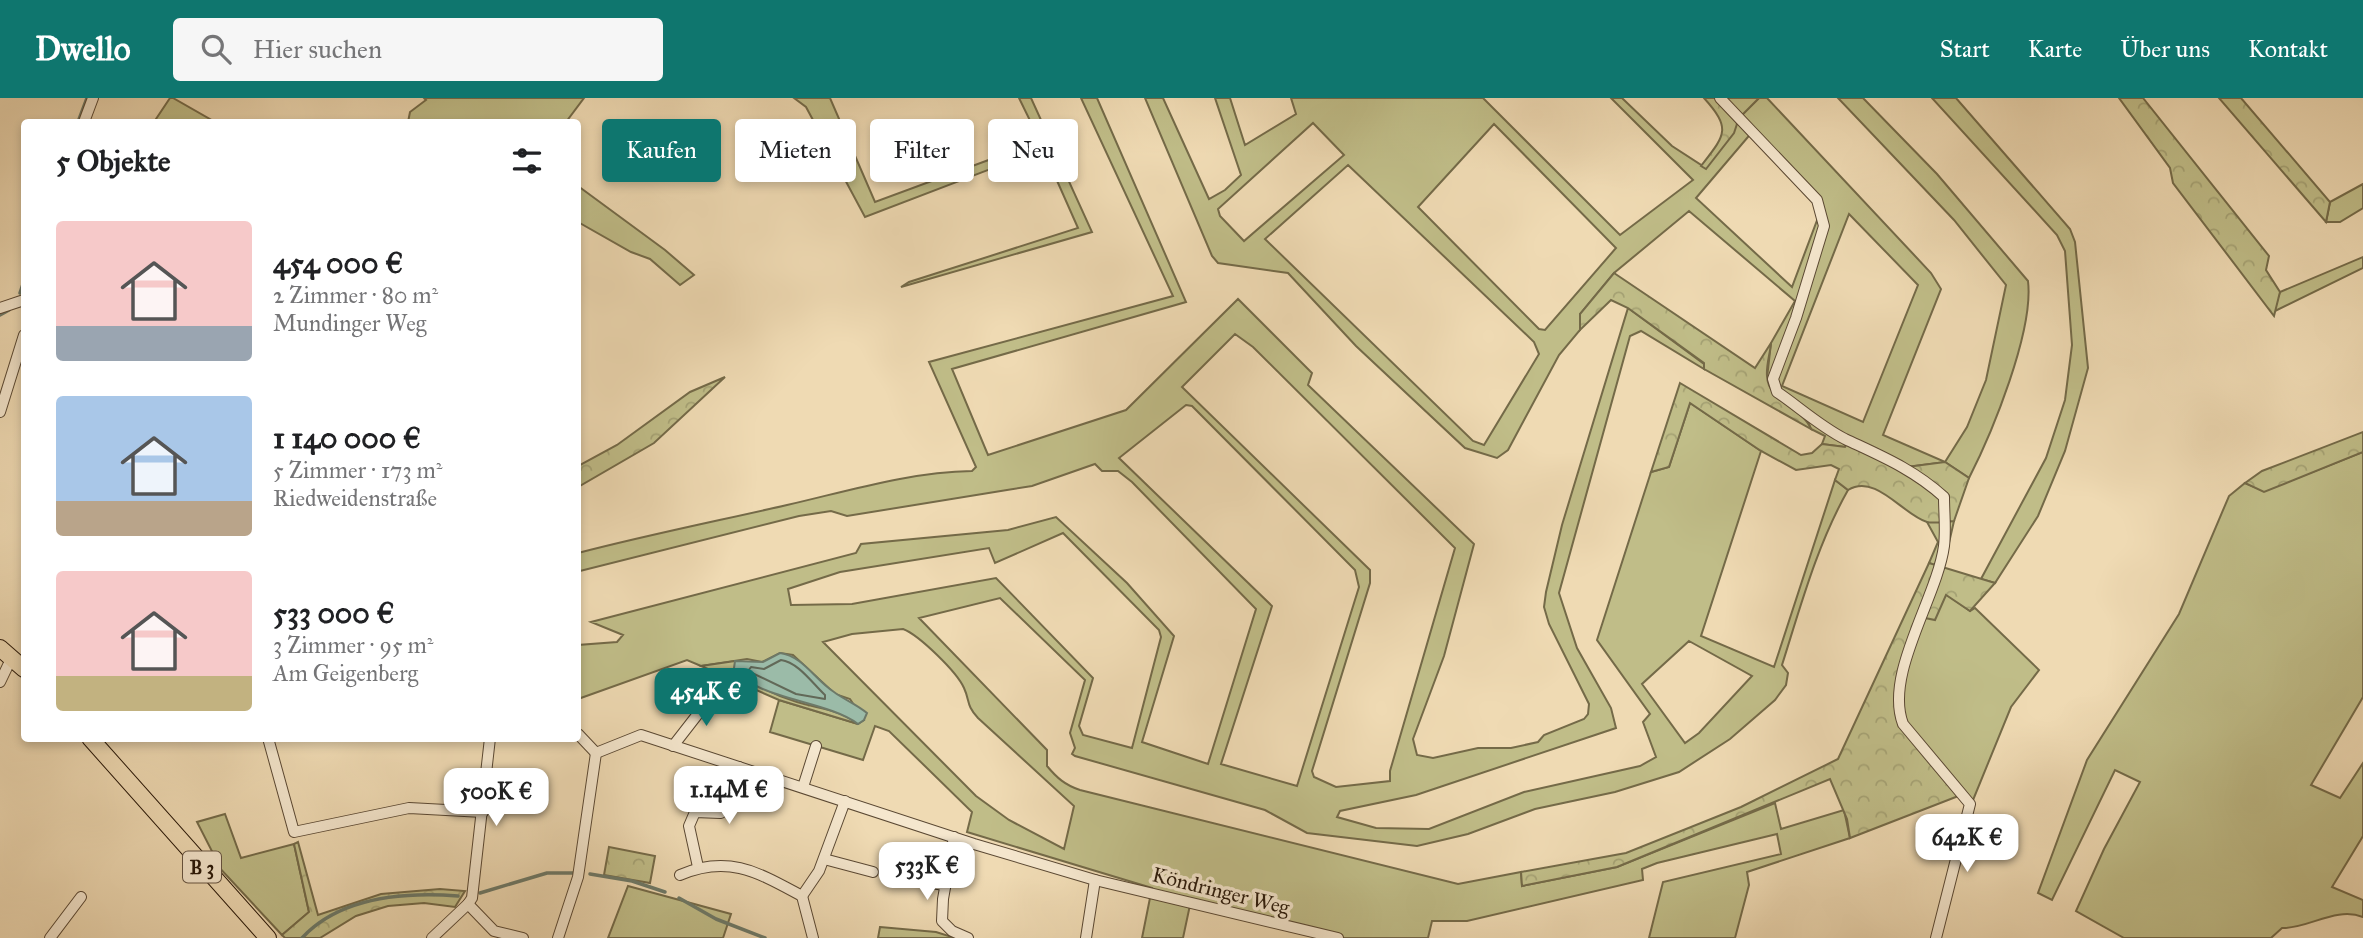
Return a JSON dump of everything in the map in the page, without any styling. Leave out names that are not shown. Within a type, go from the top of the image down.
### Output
[{"type":"main road","points":[[6,653],[21,666]]},
{"type":"main road","name":"B 3","points":[[94,742],[268,938]]},
{"type":"street","points":[[85,119],[93,98]]},
{"type":"street","points":[[1720,98],[1817,200],[1823,215],[1824,226],[1796,318],[1773,379],[1777,392],[1844,438],[1866,446],[1927,482],[1944,497],[1944,547],[1902,678],[1898,709],[1903,724],[1970,804],[1936,938]]},
{"type":"street","points":[[0,308],[21,301]]},
{"type":"street","points":[[0,412],[21,345]]},
{"type":"street","points":[[0,682],[6,653]]},
{"type":"street","points":[[673,746],[715,692]]},
{"type":"street","name":"Köndringer Weg","points":[[596,753],[641,735],[1095,880],[1338,938]]},
{"type":"street","points":[[558,938],[578,877],[596,753],[581,737]]},
{"type":"street","points":[[269,742],[294,832],[409,808],[483,812]]},
{"type":"street","points":[[432,938],[472,898],[491,742]]},
{"type":"street","points":[[803,787],[816,746]]},
{"type":"street","points":[[698,867],[689,826],[700,810],[721,813],[726,807],[739,767]]},
{"type":"street","points":[[813,938],[802,897],[824,859],[845,801]]},
{"type":"street","points":[[954,837],[942,921],[951,931],[968,938]]},
{"type":"street","points":[[824,859],[873,872]]},
{"type":"street","points":[[680,875],[698,867],[719,865],[756,871],[802,897]]},
{"type":"street","points":[[905,880],[946,886]]},
{"type":"street","points":[[1086,938],[1095,880]]},
{"type":"street","points":[[50,938],[81,897]]},
{"type":"street","points":[[468,904],[494,931],[523,938]]},
{"type":"green space","points":[[170,98],[173,98],[210,119],[156,119]]},
{"type":"green space","points":[[424,98],[584,98],[568,119],[409,119],[410,112],[426,100]]},
{"type":"green space","points":[[794,98],[830,98],[839,119],[812,119],[806,107]]},
{"type":"green space","points":[[1019,98],[1031,98],[1041,119],[1029,119]]},
{"type":"green space","points":[[1081,98],[1097,98],[1186,302],[952,369],[988,455],[1126,410],[1238,299],[1312,373],[1308,385],[1474,544],[1444,656],[1413,739],[1417,755],[1433,758],[1478,748],[1511,748],[1538,742],[1544,735],[1584,719],[1588,714],[1589,704],[1549,624],[1544,607],[1562,525],[1628,308],[1704,364],[1704,369],[1641,331],[1630,336],[1559,593],[1577,648],[1611,708],[1616,728],[1416,795],[1340,811],[1337,817],[1376,828],[1429,829],[1524,792],[1640,766],[1656,757],[1643,722],[1650,714],[1597,640],[1651,472],[1669,467],[1690,403],[1761,451],[1701,636],[1774,667],[1835,480],[1848,490],[1827,532],[1803,598],[1782,665],[1788,673],[1786,685],[1775,700],[1730,739],[1679,772],[1615,792],[1535,809],[1468,834],[1417,846],[1307,833],[1265,810],[1072,754],[1075,748],[1070,733],[1085,680],[1000,598],[919,618],[1047,750],[1047,766],[1070,786],[1458,884],[1521,872],[1522,886],[1617,867],[1775,803],[1781,829],[1844,810],[1850,838],[1747,872],[1749,885],[1735,938],[1649,938],[1663,882],[1781,854],[1777,834],[1657,863],[1642,869],[1643,880],[1467,921],[1432,921],[1428,938],[1338,938],[1190,905],[1183,938],[1142,938],[1152,888],[967,832],[972,812],[889,731],[875,726],[863,760],[770,732],[779,700],[858,724],[864,720],[850,699],[835,694],[793,655],[780,653],[762,662],[747,659],[701,666],[687,660],[581,698],[581,645],[617,642],[623,635],[591,622],[856,553],[861,544],[1008,530],[1056,517],[1127,583],[1174,636],[1142,742],[1208,764],[1256,609],[1132,482],[1118,471],[1102,471],[1095,464],[1032,486],[847,516],[831,511],[799,516],[581,571],[581,552],[879,483],[972,471],[976,467],[929,362],[1173,296]],"holes":[[[1235,334],[1253,347],[1455,548],[1390,771],[1390,781],[1336,787],[1314,777],[1312,771],[1370,583],[1370,570],[1182,387]],[[1186,405],[1192,406],[1355,570],[1359,587],[1297,786],[1221,764],[1272,606],[1119,458]],[[1063,533],[1159,630],[1161,637],[1132,748],[1083,735],[1079,726],[1093,678],[996,578],[852,604],[791,605],[788,589],[840,572],[989,548],[995,563]],[[903,629],[946,664],[960,681],[974,714],[1074,806],[1064,849],[1009,820],[976,796],[823,642],[852,634]],[[1689,641],[1752,676],[1699,733],[1685,743],[1642,684]]]},
{"type":"green space","points":[[1145,98],[1163,98],[1209,199],[1225,190],[1241,175],[1215,98],[1230,98],[1245,145],[1296,114],[1291,98],[1483,98],[1620,235],[1693,180],[1611,98],[1622,98],[1672,146],[1706,168],[1739,118],[1759,98],[1767,98],[1931,273],[1941,289],[1883,435],[1945,462],[1899,468],[1847,443],[1845,447],[1822,444],[1825,436],[1811,429],[1807,419],[1772,393],[1767,378],[1771,343],[1795,301],[1689,211],[1614,273],[1580,314],[1580,330],[1559,355],[1508,450],[1497,458],[1465,448],[1356,346],[1288,273],[1218,263],[1212,256]],"holes":[[[1313,123],[1344,155],[1244,241],[1220,216],[1218,209]],[[1494,124],[1616,248],[1545,330],[1539,329],[1418,207]],[[1753,131],[1820,199],[1819,215],[1792,287],[1696,198]],[[1348,165],[1534,342],[1539,354],[1484,445],[1473,441],[1265,239]],[[1849,214],[1918,285],[1863,422],[1782,386]]]},
{"type":"green space","points":[[1704,98],[1759,98],[1739,118],[1734,133],[1706,169],[1701,166],[1716,147],[1722,125]]},
{"type":"green space","points":[[1838,98],[1863,98],[1937,174],[2028,281],[2025,327],[2018,353],[1989,435],[1969,478],[1945,462],[1967,427],[1986,380],[2006,285],[1954,220]]},
{"type":"green space","points":[[1932,98],[1956,98],[2070,229],[2075,242],[2088,368],[2065,451],[2038,516],[1995,583],[1981,579],[2046,458],[2065,400],[2072,345],[2065,251],[2057,235]]},
{"type":"green space","points":[[2119,98],[2143,98],[2269,256],[2266,270],[2280,292],[2274,316],[2173,183],[2170,168]]},
{"type":"green space","points":[[2219,98],[2241,98],[2330,202],[2326,222]]},
{"type":"green space","points":[[856,158],[875,202],[929,182],[957,182],[865,217],[846,182],[856,182]]},
{"type":"green space","points":[[988,160],[988,170],[974,175],[974,165]]},
{"type":"green space","points":[[1058,182],[1069,182],[1092,232],[901,287],[909,282],[1078,228]]},
{"type":"green space","points":[[2363,184],[2363,208],[2340,222],[2326,222],[2330,202]]},
{"type":"green space","points":[[581,188],[665,250],[694,275],[680,285],[650,259],[631,252],[581,224]]},
{"type":"green space","points":[[2363,257],[2363,268],[2273,312],[2280,292]]},
{"type":"green space","points":[[1614,273],[1755,368],[1771,343],[1767,372],[1769,385],[1779,398],[1807,421],[1811,429],[1704,369],[1704,363],[1628,308],[1611,300],[1580,330],[1580,314]]},
{"type":"green space","points":[[725,377],[654,443],[581,485],[581,464],[617,445],[690,392]]},
{"type":"green space","points":[[1680,383],[1801,455],[1812,453],[1822,444],[1845,447],[1847,443],[1899,468],[1945,462],[1969,478],[1954,521],[1927,522],[1869,487],[1858,486],[1848,490],[1835,480],[1839,469],[1831,465],[1796,470],[1761,451],[1690,403],[1669,467],[1651,472]]},
{"type":"green space","points":[[2363,432],[2363,452],[2264,492],[2245,483],[2262,471]]},
{"type":"green space","points":[[2363,452],[2363,697],[2311,785],[2340,798],[2363,763],[2363,836],[2332,887],[2363,900],[2363,917],[2353,914],[2332,916],[2282,928],[2271,938],[2124,938],[2076,911],[2104,849],[2140,782],[2115,770],[2052,900],[2038,893],[2087,760],[2179,614],[2229,496],[2245,483],[2264,491]]},
{"type":"green space","points":[[1954,521],[1943,569],[1929,563],[1938,542],[1927,522]]},
{"type":"green space","points":[[1929,563],[1995,583],[1970,611],[1946,595],[1935,620],[1920,617],[1896,709],[1961,795],[1850,838],[1847,819],[1830,779],[1617,867],[1522,886],[1521,872],[1626,853],[1741,807],[1838,759]]},
{"type":"green space","points":[[1946,594],[1970,611],[1975,608],[2039,670],[2011,707],[1971,805],[1903,724],[1900,677],[1920,617]]},
{"type":"green space","points":[[735,661],[738,674],[759,686],[789,700],[836,712],[858,724],[779,700],[701,666]]},
{"type":"green space","points":[[225,814],[241,858],[294,844],[309,912],[282,935],[215,863],[217,861],[197,822]]},
{"type":"green space","points":[[298,842],[318,915],[381,894],[440,889],[465,891],[455,907],[424,903],[388,906],[356,916],[320,938],[285,938],[282,935],[309,912],[294,844]]},
{"type":"green space","points":[[609,847],[655,856],[650,883],[604,875]]},
{"type":"green space","points":[[628,886],[731,914],[723,938],[608,938]]},
{"type":"green space","points":[[880,927],[936,932],[955,938],[878,938]]},
{"type":"water","points":[[780,653],[795,659],[827,687],[867,713],[864,720],[858,724],[845,716],[758,687],[744,679],[734,668],[735,661],[763,662]]},
{"type":"waterway","points":[[79,119],[87,98]]},
{"type":"waterway","points":[[0,315],[9,310]]},
{"type":"waterway","points":[[480,893],[547,873],[573,873]]},
{"type":"waterway","points":[[590,874],[632,881],[665,892]]},
{"type":"waterway","points":[[302,938],[335,913],[355,905],[396,896],[458,896]]},
{"type":"waterway","points":[[679,898],[716,919],[765,938]]}]
